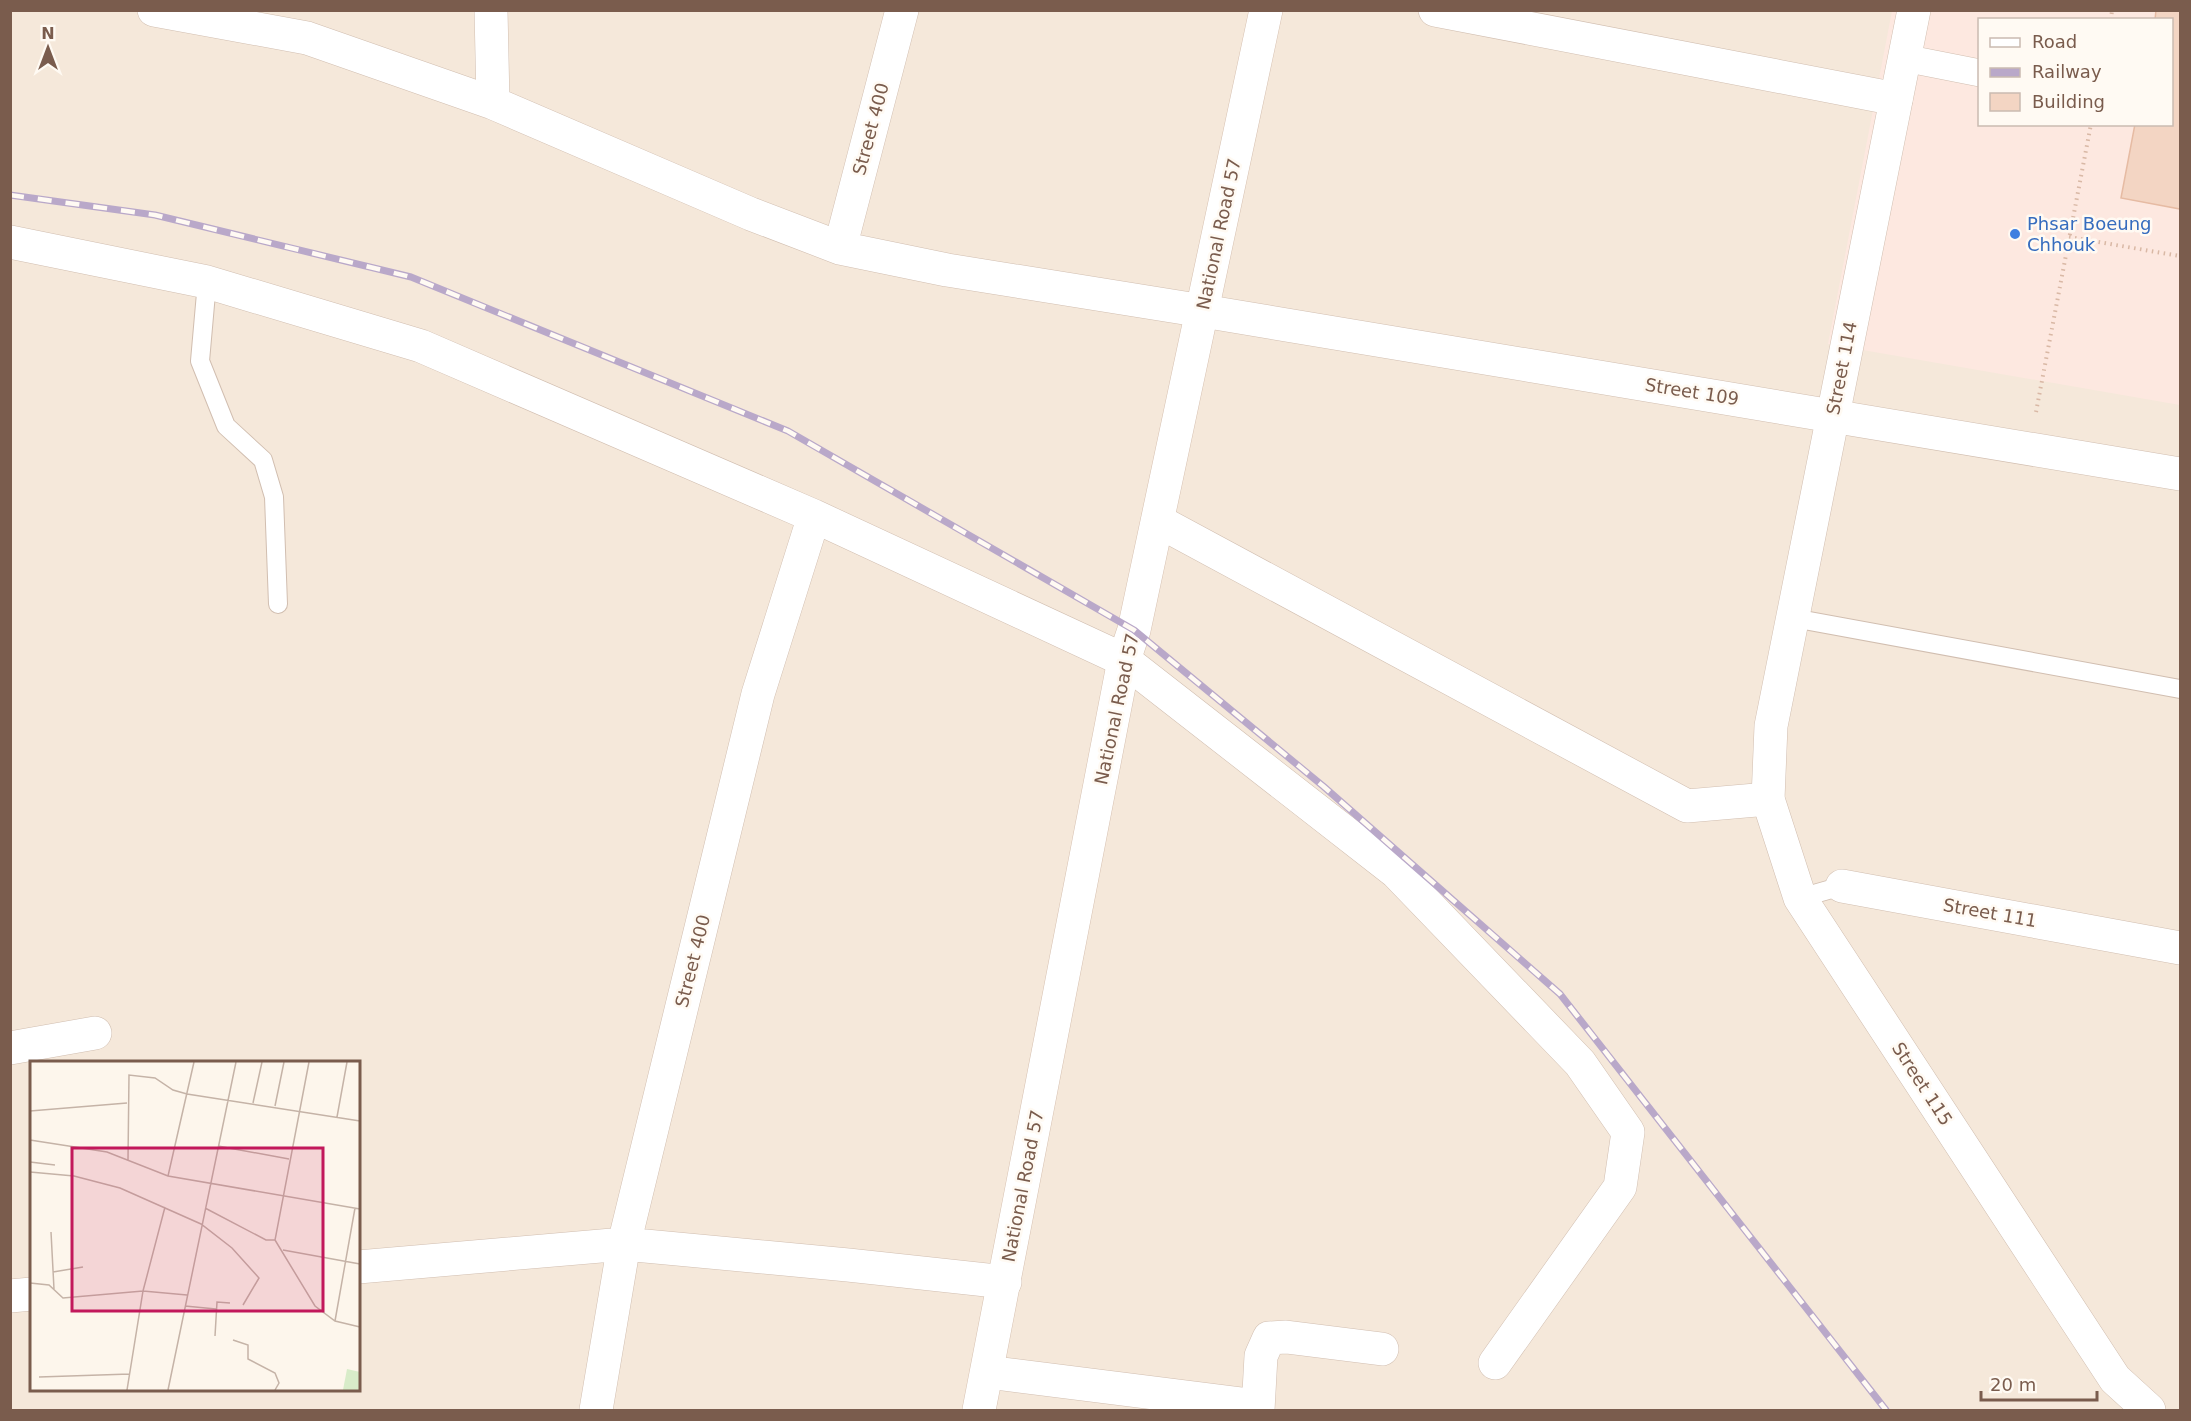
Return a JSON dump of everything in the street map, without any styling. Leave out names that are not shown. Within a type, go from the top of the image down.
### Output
[{"type":"street","name":"Street 109","points":[[154,10],[308,38],[493,103],[751,214],[840,248],[947,270],[1203,310],[2181,474]]},
{"type":"street","points":[[491,10],[493,103]]},
{"type":"street","name":"Street 400","points":[[840,248],[902,10]]},
{"type":"street","name":"National Road 57","points":[[979,1410],[1124,660],[1134,630],[1158,521],[1266,10]]},
{"type":"street","points":[[1435,10],[1896,99]]},
{"type":"street","name":"Street 114","points":[[1771,726],[1914,10]]},
{"type":"street","points":[[1904,58],[1978,73]]},
{"type":"street","points":[[10,242],[207,282],[421,346],[814,516],[1124,660],[1396,872],[1580,1063],[1628,1132],[1620,1187],[1495,1363]]},
{"type":"street","name":"Street 400","points":[[596,1410],[624,1244],[758,694],[814,516]]},
{"type":"street","points":[[1158,521],[1687,806],[1768,799]]},
{"type":"street","name":"Street 115","points":[[1771,726],[1768,799],[1800,898],[2115,1379],[2150,1410]]},
{"type":"street","name":"Street 111","points":[[1842,886],[2181,948]]},
{"type":"street","points":[[10,1048],[95,1033]]},
{"type":"street","points":[[360,1266],[624,1244],[848,1264],[1005,1282]]},
{"type":"street","points":[[10,1296],[30,1294]]},
{"type":"street","points":[[987,1372],[1258,1408],[1261,1356],[1269,1338],[1286,1337],[1382,1349]]},
{"type":"lane","points":[[207,282],[200,361],[226,426],[263,460],[274,497],[278,604]]},
{"type":"lane","points":[[1793,618],[2181,689]]},
{"type":"lane","name":"Street 111","points":[[1800,898],[1842,886]]},
{"type":"path","points":[[2029,448],[2091,126]]},
{"type":"path","points":[[2069,237],[2181,256]]},
{"type":"shaded area","points":[[11,11],[2180,11],[2180,1410],[11,1410]]},
{"type":"shaded area","name":"Phsar Boeung Chhouk","points":[[1892,11],[2180,11],[2180,405],[1828,344]]},
{"type":"building","points":[[2156,10],[2180,10],[2180,209],[2121,198],[2135,126],[2173,126],[2173,18],[2155,18]]},
{"type":"railway","points":[[10,195],[155,215],[411,277],[788,431],[1134,630],[1323,786],[1560,994],[1886,1410]]},
{"type":"place","name":"Phsar Boeung Chhouk","points":[[2015,234]]}]
